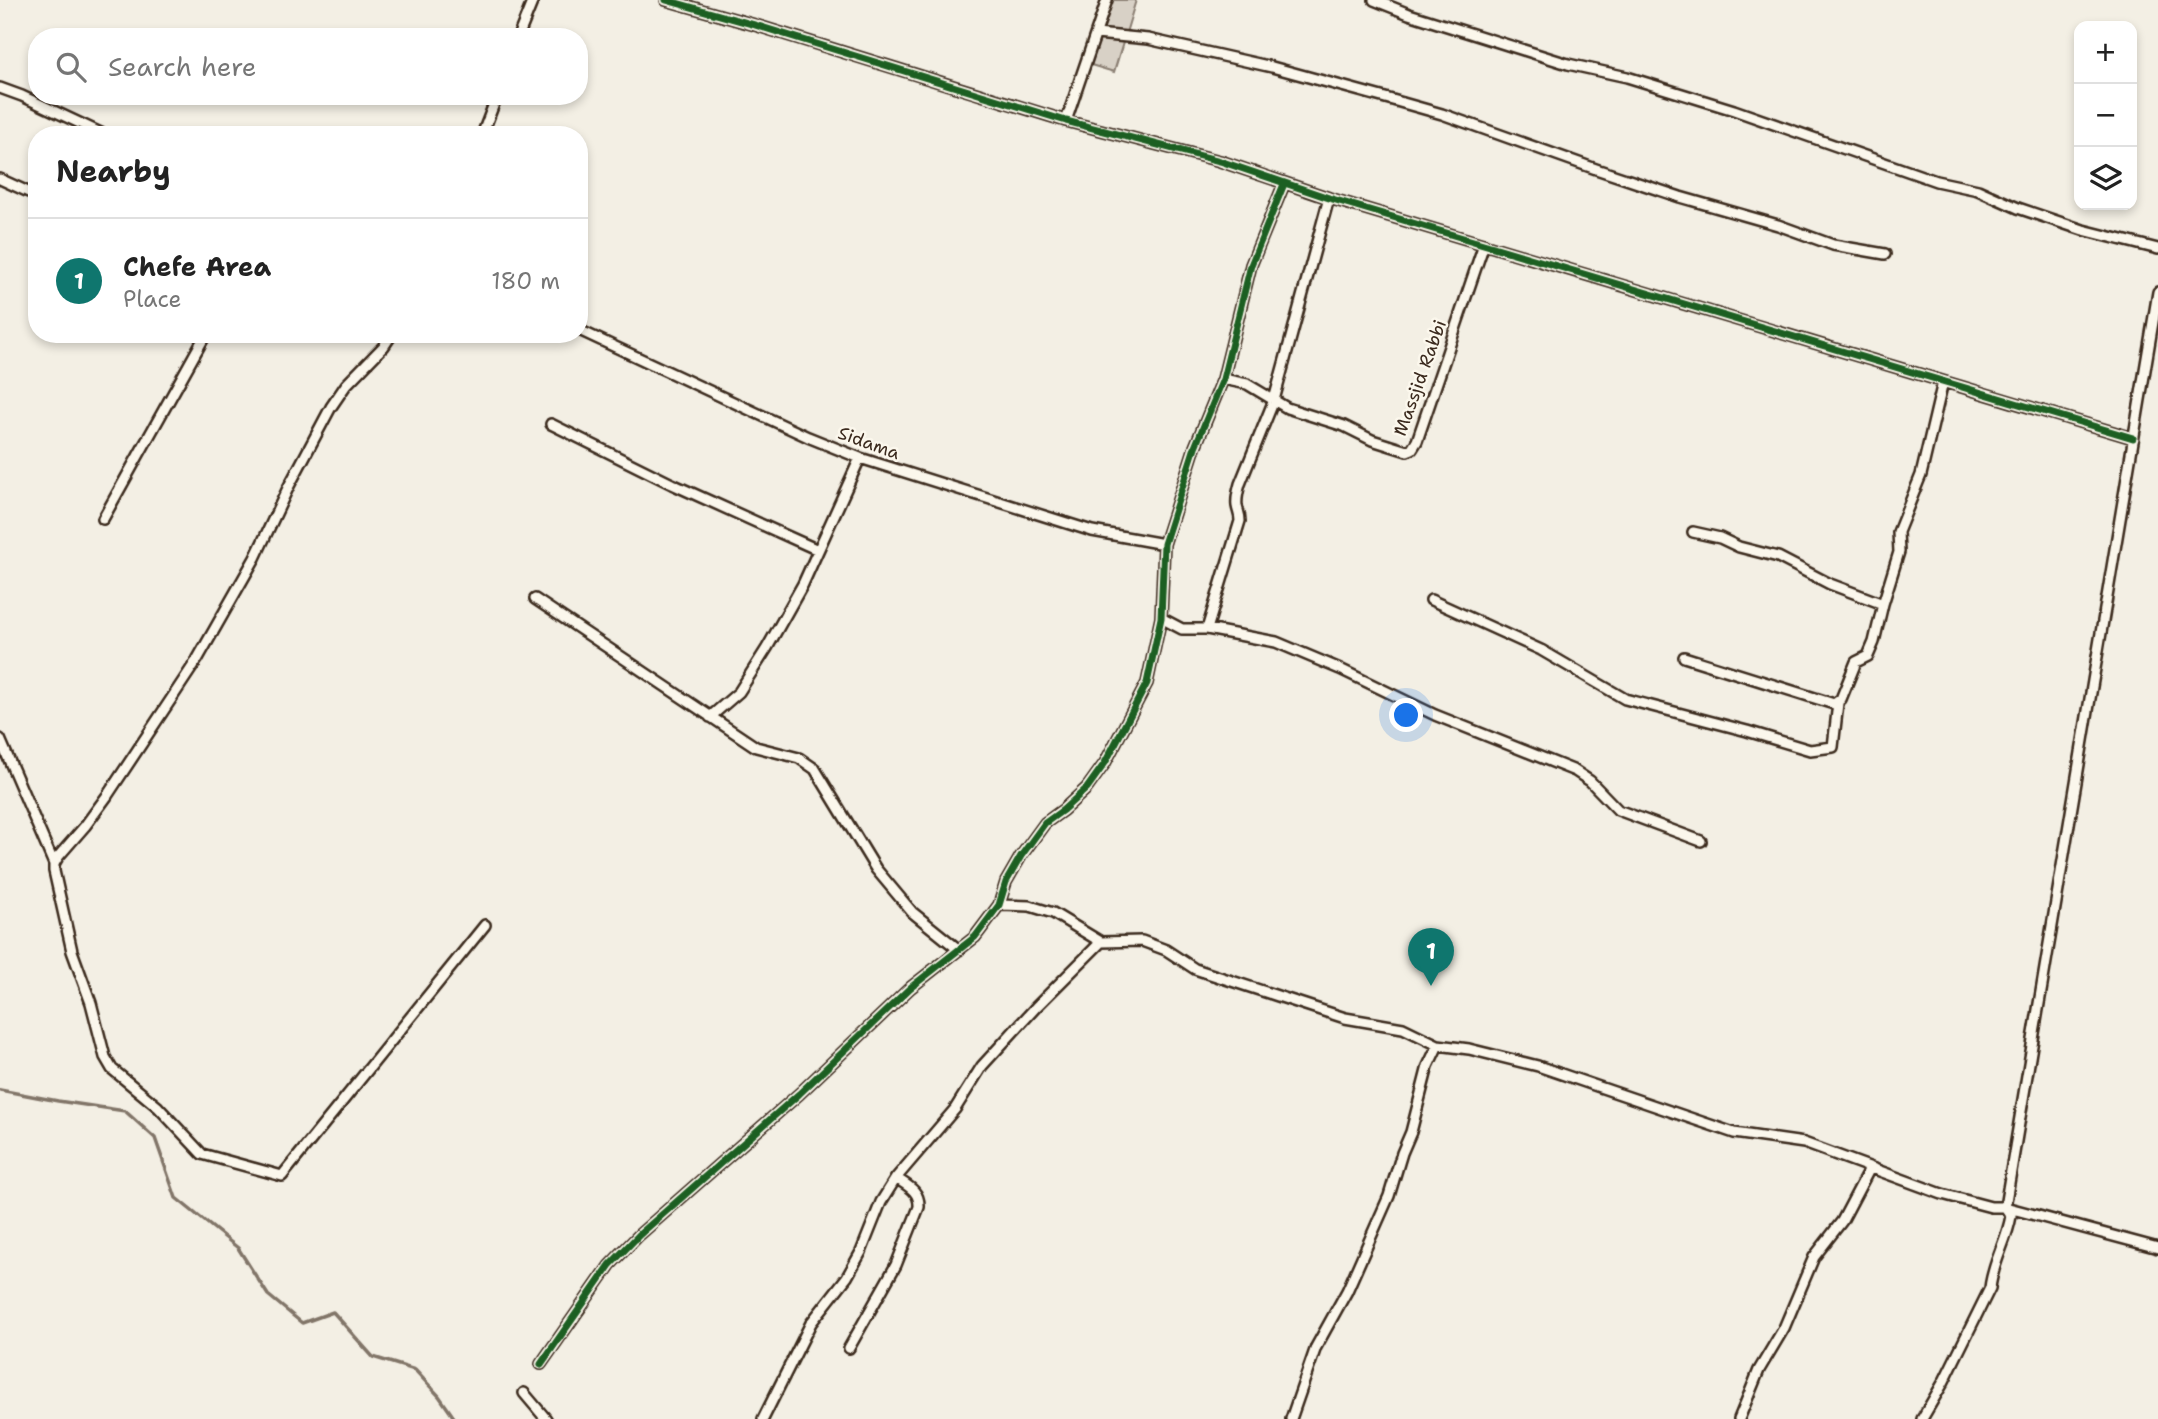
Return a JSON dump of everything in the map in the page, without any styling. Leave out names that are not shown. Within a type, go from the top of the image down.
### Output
[{"type":"street","points":[[522,28],[533,0]]},
{"type":"street","points":[[666,0],[1066,121],[1220,161],[1329,198],[2133,438]]},
{"type":"street","points":[[1066,121],[1107,0]]},
{"type":"street","points":[[1374,0],[1409,14],[1568,64],[1627,77],[1734,110],[1936,181],[1978,190],[2018,208],[2083,230],[2158,248]]},
{"type":"street","points":[[1096,34],[1148,39],[1272,67],[1389,99],[1442,114],[1679,197],[1778,225],[1833,245],[1885,254]]},
{"type":"street","points":[[0,88],[28,99]]},
{"type":"street","points":[[41,105],[86,126]]},
{"type":"street","points":[[485,126],[494,105]]},
{"type":"street","points":[[0,179],[28,192]]},
{"type":"street","points":[[541,1364],[610,1265],[639,1236],[794,1099],[910,988],[975,937],[999,905],[1006,883],[1045,822],[1087,788],[1105,763],[1147,684],[1161,618],[1164,544],[1195,447],[1223,379],[1251,265],[1284,184]]},
{"type":"street","points":[[1207,629],[1240,521],[1237,499],[1240,484],[1274,400],[1329,198]]},
{"type":"street","name":"Massjid Rabbi","points":[[1223,379],[1247,384],[1287,408],[1344,426],[1373,440],[1407,451],[1412,449],[1417,442],[1484,244]]},
{"type":"street","points":[[1937,1419],[1924,1416],[1990,1288],[1997,1255],[2009,1227],[2011,1216],[2005,1207],[2158,292]]},
{"type":"street","name":"Sidama","points":[[588,334],[808,437],[860,458],[1092,531],[1164,544]]},
{"type":"street","points":[[103,519],[201,343]]},
{"type":"street","points":[[54,864],[107,796],[197,660],[256,558],[289,486],[331,407],[346,385],[386,343]]},
{"type":"street","points":[[1431,600],[1541,649],[1625,699],[1810,750],[1833,747],[1838,703],[1857,663],[1868,656],[1874,642],[1899,552],[1898,532],[1921,475],[1943,382]]},
{"type":"street","points":[[551,424],[672,484],[818,550]]},
{"type":"street","points":[[710,717],[739,692],[767,648],[803,584],[860,458]]},
{"type":"street","points":[[1693,532],[1778,557],[1830,584],[1883,604]]},
{"type":"street","points":[[536,599],[756,747],[799,758],[816,769],[876,869],[912,912],[959,950]]},
{"type":"street","points":[[1161,618],[1182,629],[1207,629],[1276,642],[1340,669],[1435,715],[1575,771],[1590,781],[1618,810],[1701,841]]},
{"type":"street","points":[[1684,657],[1834,704],[1838,703]]},
{"type":"street","points":[[0,739],[54,864],[72,951],[91,1003],[105,1057],[112,1069],[158,1107],[202,1154],[282,1176],[485,925]]},
{"type":"street","points":[[999,905],[1030,906],[1053,913],[1101,942],[1142,941],[1166,950],[1195,969],[1345,1018],[1403,1028],[1438,1045],[1469,1049],[1538,1066],[1734,1133],[1804,1143],[1942,1194],[1991,1207],[2005,1207],[2158,1248]]},
{"type":"street","points":[[763,1419],[811,1323],[847,1277],[861,1252],[881,1202],[896,1178],[955,1110],[982,1066],[1101,942]]},
{"type":"street","points":[[1291,1419],[1316,1347],[1347,1292],[1389,1196],[1438,1045]]},
{"type":"street","points":[[1739,1419],[1759,1370],[1784,1328],[1814,1257],[1842,1221],[1870,1168]]},
{"type":"street","points":[[849,1348],[896,1265],[919,1207],[919,1198],[914,1190],[896,1178]]},
{"type":"street","points":[[524,1393],[546,1419]]},
{"type":"shaded area","points":[[1111,0],[1136,0],[1114,72],[1091,65]]},
{"type":"waterway","points":[[0,1090],[125,1111],[155,1138],[176,1198],[238,1248],[268,1295],[302,1323],[333,1312],[373,1357],[415,1370],[439,1396],[455,1419]]},
{"type":"cycle path","points":[[666,0],[1066,121],[1220,161],[1329,198],[2133,438]]},
{"type":"cycle path","points":[[541,1364],[610,1265],[639,1235],[799,1094],[910,988],[975,937],[999,905],[1006,882],[1045,823],[1087,788],[1105,763],[1147,683],[1161,618],[1164,544],[1195,447],[1223,379],[1251,265],[1284,184]]},
{"type":"place","name":"Chefe Area","points":[[1431,986]]}]
